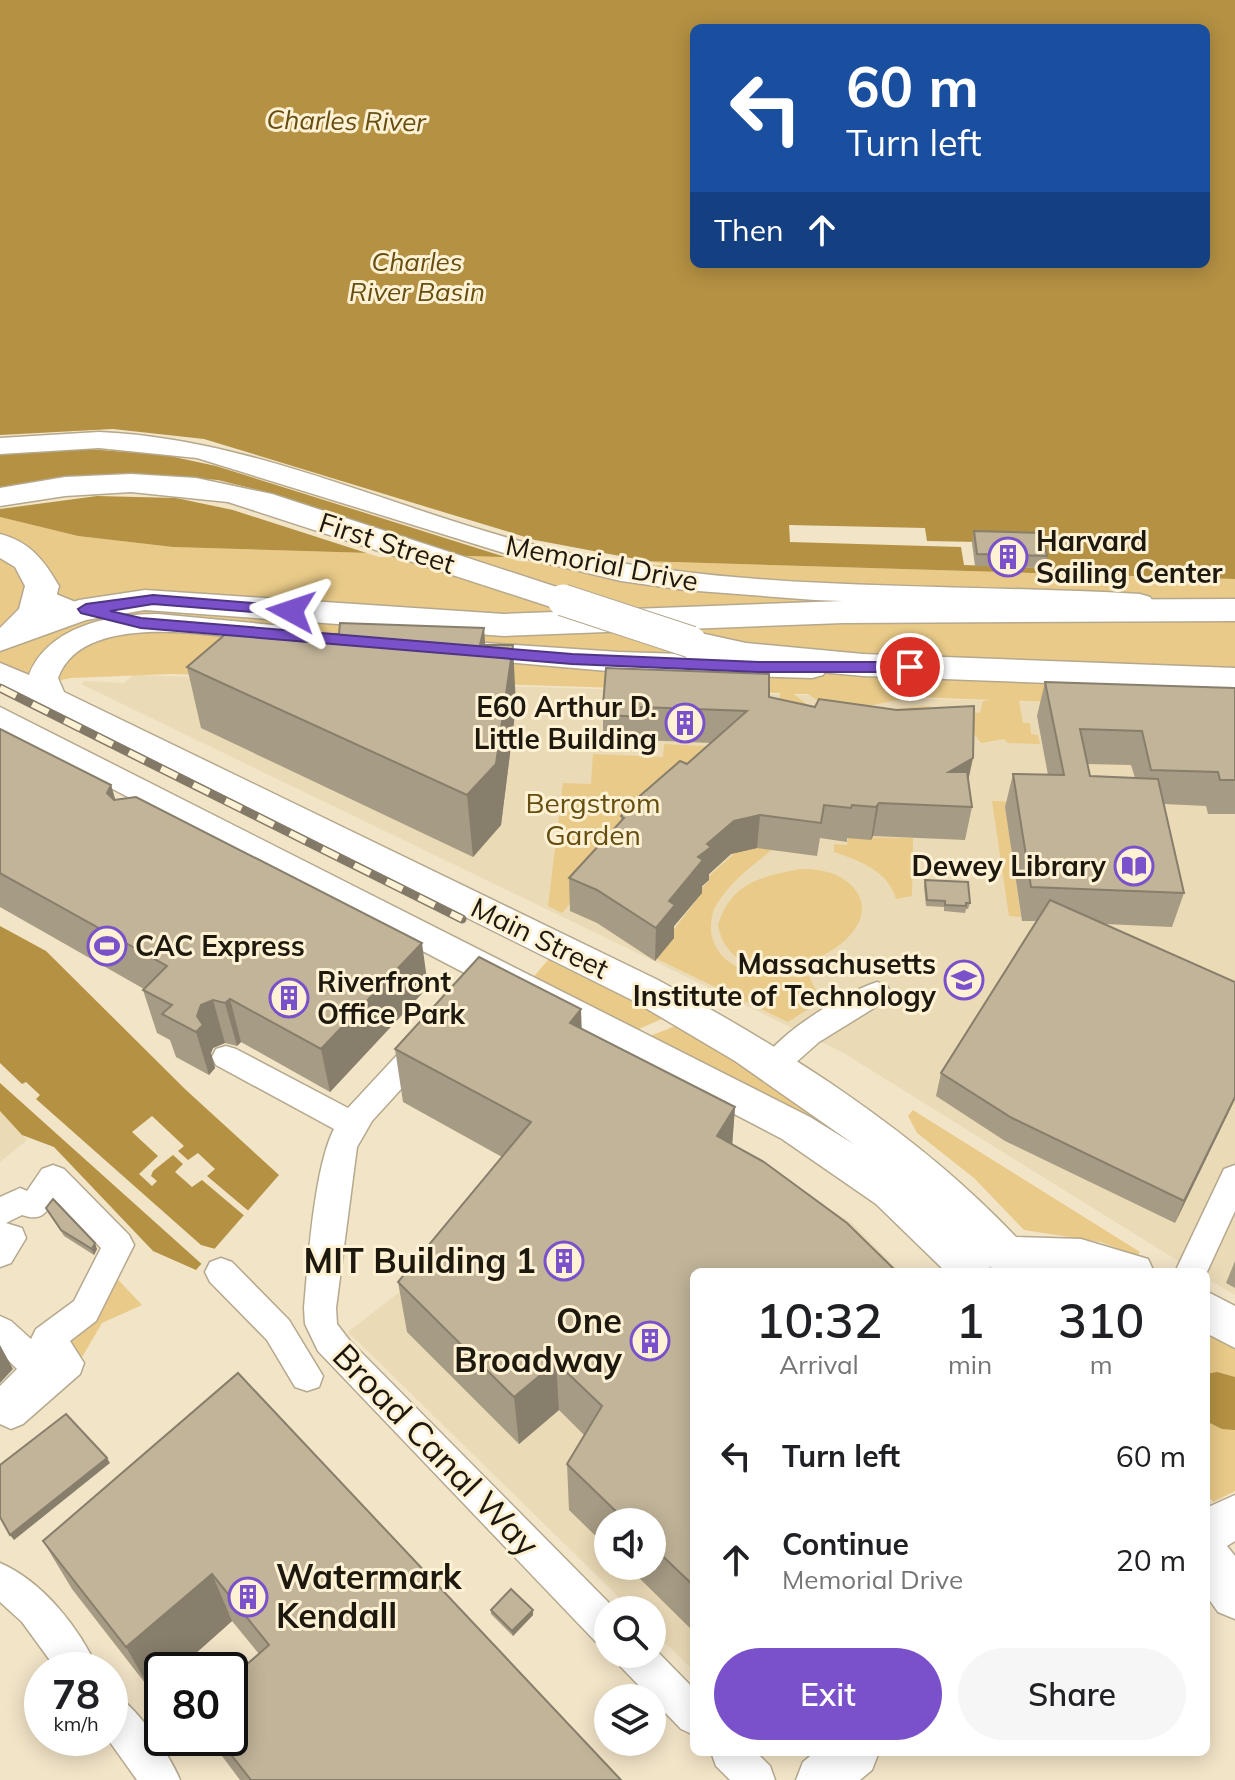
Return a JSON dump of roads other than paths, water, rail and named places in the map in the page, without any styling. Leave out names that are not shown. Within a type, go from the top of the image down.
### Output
[{"type":"highway","name":"First Street","points":[[0,497],[68,486],[120,482],[202,488],[261,501],[691,642],[774,657],[910,667]]},
{"type":"highway","points":[[0,544],[28,561],[25,620]]},
{"type":"highway","points":[[25,620],[58,598],[86,609],[141,623]]},
{"type":"highway","name":"Memorial Drive","points":[[25,620],[153,600],[424,622],[520,625],[843,612],[1023,613],[1227,609]]},
{"type":"highway","points":[[910,667],[1235,679]]},
{"type":"main road","name":"Memorial Drive","points":[[0,446],[95,439],[149,442],[198,450],[491,541],[585,565],[647,576],[729,586],[1037,596],[1227,609]]},
{"type":"main road","points":[[52,700],[43,675],[59,653],[97,634],[141,623],[619,662],[910,667]]},
{"type":"main road","name":"Main Street","points":[[0,673],[645,990],[774,1065],[935,1185],[992,1267]]},
{"type":"main road","name":"Main Street","points":[[0,717],[161,814],[482,980],[821,1143],[992,1267]]},
{"type":"main road","points":[[992,1267],[1081,1257],[1119,1268]]},
{"type":"main road","points":[[1210,1313],[1235,1329]]},
{"type":"main road","points":[[1210,1530],[1235,1517]]},
{"type":"main road","points":[[1210,1561],[1235,1595]]},
{"type":"main road","points":[[821,1780],[849,1756]]},
{"type":"street","points":[[774,1065],[830,1020],[877,993]]},
{"type":"street","name":"Broad Canal Way","points":[[438,1030],[345,1137],[338,1157],[320,1317],[325,1333],[338,1352],[594,1614]]},
{"type":"street","points":[[226,1057],[353,1125]]},
{"type":"street","points":[[0,1212],[20,1201],[34,1206],[53,1178],[118,1245],[85,1311],[47,1339],[68,1363],[11,1413],[3,1405],[40,1369],[0,1331]]},
{"type":"street","points":[[1193,1268],[1235,1178]]},
{"type":"street","points":[[0,1234],[11,1238],[0,1253]]},
{"type":"street","points":[[221,1272],[278,1330],[307,1376]]},
{"type":"street","points":[[0,1581],[20,1594],[33,1608],[66,1652]]},
{"type":"street","points":[[648,1668],[690,1712]]},
{"type":"street","points":[[128,1735],[161,1780]]},
{"type":"street","points":[[734,1756],[756,1780]]},
{"type":"water","name":"Charles River Basin","points":[[0,0],[1235,0],[1235,579],[173,547],[78,536],[0,517]]},
{"type":"water","points":[[0,926],[46,951],[186,1090],[279,1175],[196,1270],[153,1251],[54,1147],[22,1135],[0,1111]]},
{"type":"water","points":[[1210,1373],[1235,1377],[1235,1430],[1222,1429],[1210,1423]]},
{"type":"railway","points":[[0,688],[462,919]]},
{"type":"place","name":"Harvard Sailing Center","points":[[1008,557]]},
{"type":"place","name":"E60 Arthur D. Little Building","points":[[685,723]]},
{"type":"place","name":"Dewey Library","points":[[1134,866]]},
{"type":"place","name":"CAC Express","points":[[107,946]]},
{"type":"place","name":"Massachusetts Institute of Technology","points":[[964,980]]},
{"type":"place","name":"Riverfront Office Park","points":[[289,998]]},
{"type":"place","name":"MIT Building 1","points":[[564,1261]]},
{"type":"place","name":"One Broadway","points":[[650,1341]]},
{"type":"place","name":"Watermark Kendall","points":[[248,1597]]},
{"type":"water label","name":"Charles River","points":[[346,121]]},
{"type":"park label","name":"Bergstrom Garden","points":[[593,819]]}]
